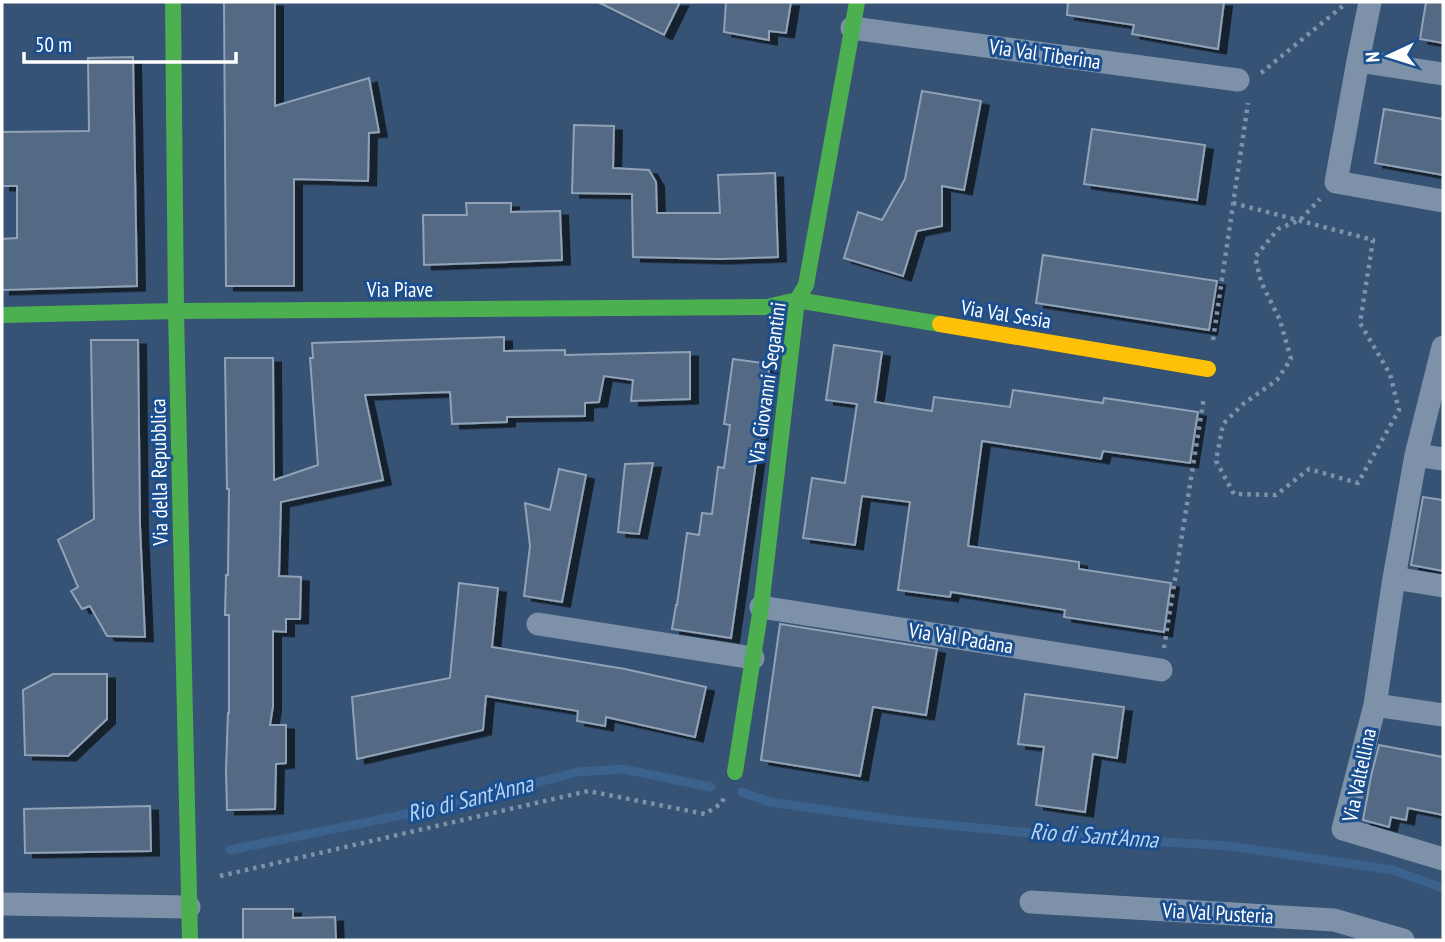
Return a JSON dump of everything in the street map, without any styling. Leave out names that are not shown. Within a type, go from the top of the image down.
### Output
[{"type":"street","name":"Via della Repubblica","points":[[173,2],[176,311],[190,940]]},
{"type":"street","name":"Via Giovanni Segantini","points":[[735,772],[761,607],[797,300],[806,285],[857,2]]},
{"type":"street","points":[[1370,2],[1336,182],[1443,201]]},
{"type":"street","name":"Via Val Tiberina","points":[[852,28],[1237,80]]},
{"type":"street","points":[[1358,61],[1443,74]]},
{"type":"street","name":"Via Piave","points":[[2,315],[176,311],[767,307],[797,300]]},
{"type":"street","name":"Via Val Sesia","points":[[797,300],[1208,369]]},
{"type":"street","name":"Via Valtellina","points":[[1443,347],[1416,455],[1375,705],[1343,829],[1443,859]]},
{"type":"street","points":[[1416,455],[1443,459]]},
{"type":"street","points":[[1394,578],[1443,586]]},
{"type":"street","name":"Via Val Padana","points":[[761,607],[1161,670]]},
{"type":"street","points":[[538,624],[753,658]]},
{"type":"street","name":"Via Valtellina","points":[[1375,705],[1443,715]]},
{"type":"street","name":"Via Val Pusteria","points":[[1031,902],[1334,920],[1403,940]]},
{"type":"street","points":[[2,904],[189,907]]},
{"type":"path","points":[[1237,80],[1251,81],[1345,3],[1351,2]]},
{"type":"path","points":[[1233,203],[1300,220],[1373,240],[1360,323],[1390,374],[1399,410],[1358,483],[1309,469],[1276,495],[1234,494],[1216,461],[1223,424],[1243,404],[1277,380],[1291,359],[1280,320],[1261,282],[1255,257],[1278,229],[1300,220]]},
{"type":"path","points":[[189,883],[588,791],[705,814],[722,803],[735,772]]},
{"type":"building","points":[[224,2],[275,2],[275,106],[369,78],[379,132],[369,133],[368,181],[294,179],[294,286],[226,286]]},
{"type":"building","points":[[598,2],[680,2],[664,35]]},
{"type":"building","points":[[726,2],[791,2],[786,33],[769,31],[769,40],[724,32]]},
{"type":"building","points":[[1068,2],[1224,2],[1218,49],[1132,34],[1134,25],[1067,15]]},
{"type":"building","points":[[1426,2],[1443,2],[1443,43],[1420,39]]},
{"type":"building","points":[[133,57],[137,286],[2,290],[2,239],[17,238],[17,186],[2,186],[2,132],[89,131],[88,58]]},
{"type":"building","points":[[922,91],[981,101],[964,190],[942,186],[942,226],[917,231],[903,276],[844,258],[858,212],[882,220],[905,179]]},
{"type":"building","points":[[1384,109],[1443,119],[1443,175],[1375,163]]},
{"type":"building","points":[[574,125],[614,126],[613,168],[649,170],[656,182],[657,213],[720,213],[718,175],[775,173],[778,257],[633,257],[632,194],[572,193]]},
{"type":"building","points":[[1092,129],[1205,145],[1197,200],[1084,184]]},
{"type":"building","points":[[466,203],[511,203],[511,212],[560,211],[562,260],[424,265],[423,215],[467,215]]},
{"type":"building","points":[[1043,255],[1217,281],[1209,330],[1036,303]]},
{"type":"building","points":[[504,337],[504,351],[565,350],[565,355],[690,352],[690,399],[631,401],[633,380],[604,376],[599,402],[585,403],[585,416],[507,417],[507,422],[452,424],[450,392],[365,395],[383,480],[281,502],[279,576],[301,577],[300,619],[286,619],[286,632],[273,631],[273,706],[270,725],[286,725],[286,763],[276,764],[275,809],[227,810],[229,615],[225,615],[229,489],[225,358],[273,358],[274,480],[318,465],[310,358],[313,358],[312,343]]},
{"type":"building","points":[[91,340],[138,340],[140,526],[145,637],[107,636],[90,606],[82,609],[71,591],[78,587],[58,540],[94,519]]},
{"type":"building","points":[[834,345],[882,352],[875,402],[932,411],[934,397],[1010,407],[1013,390],[1103,403],[1104,398],[1198,412],[1190,463],[1103,451],[1101,459],[982,441],[968,546],[1079,562],[1079,569],[1171,583],[1164,632],[1064,617],[1065,610],[951,592],[950,597],[898,590],[910,502],[862,496],[855,545],[803,538],[812,478],[845,483],[857,404],[826,400]]},
{"type":"building","points":[[733,359],[770,364],[731,638],[672,629],[687,533],[699,535],[702,513],[712,514],[718,467],[724,468],[730,425],[724,424]]},
{"type":"building","points":[[653,463],[639,534],[618,532],[625,464]]},
{"type":"building","points":[[559,469],[586,475],[562,602],[524,596],[530,546],[525,503],[550,510]]},
{"type":"building","points":[[1423,497],[1443,500],[1443,571],[1411,565]]},
{"type":"building","points":[[459,583],[498,588],[492,647],[625,669],[706,687],[695,737],[606,717],[605,726],[577,721],[578,711],[486,696],[483,730],[357,759],[352,697],[450,678]]},
{"type":"building","points":[[780,624],[937,649],[926,715],[873,707],[860,776],[761,760]]},
{"type":"building","points":[[53,674],[107,674],[107,719],[68,756],[25,755],[23,690]]},
{"type":"building","points":[[1025,694],[1124,707],[1117,758],[1093,754],[1085,812],[1036,805],[1044,747],[1018,744]]},
{"type":"building","points":[[1379,745],[1443,757],[1443,815],[1408,808],[1406,820],[1391,817],[1389,827],[1363,820]]},
{"type":"building","points":[[150,806],[151,851],[25,853],[24,809]]},
{"type":"building","points":[[243,909],[293,909],[293,918],[335,917],[336,940],[243,940]]},
{"type":"waterway","name":"Rio di Sant'Anna","points":[[230,850],[441,807],[578,772],[623,769],[711,787]]},
{"type":"waterway","name":"Rio di Sant'Anna","points":[[742,792],[770,802],[896,820],[1051,835],[1230,846],[1393,870],[1443,888]]},
{"type":"traffic: fast","points":[[173,2],[176,311],[190,940]]},
{"type":"traffic: fast","points":[[735,772],[761,607],[797,300],[806,285],[857,2]]},
{"type":"traffic: fast","points":[[2,315],[176,311],[767,307],[797,300],[940,324]]},
{"type":"traffic: slow","points":[[940,324],[1208,369]]}]
